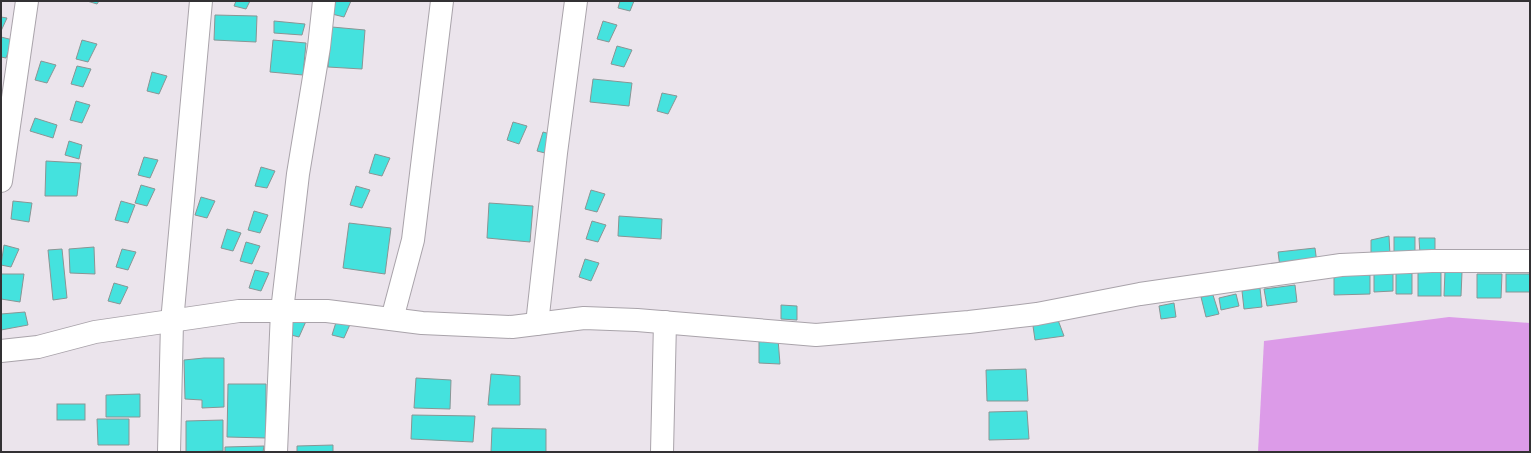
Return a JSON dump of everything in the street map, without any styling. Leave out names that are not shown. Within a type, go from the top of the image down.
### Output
[{"type":"street","points":[[1,181],[27,1]]},
{"type":"street","points":[[169,452],[172,322],[201,1]]},
{"type":"street","points":[[276,452],[282,311],[298,174],[320,47],[324,1]]},
{"type":"street","points":[[392,319],[413,240],[442,1]]},
{"type":"street","points":[[537,324],[556,153],[576,1]]},
{"type":"street","points":[[1,351],[38,347],[95,332],[172,322],[239,311],[327,311],[422,323],[512,326],[584,318],[665,322],[816,335],[1037,314],[1140,294],[1341,265],[1432,261],[1530,260]]},
{"type":"street","points":[[662,452],[665,322]]},
{"type":"shaded area","points":[[1449,317],[1530,323],[1530,452],[1258,452],[1264,341]]},
{"type":"building","points":[[87,1],[99,1],[97,4]]},
{"type":"building","points":[[236,1],[250,1],[246,9],[234,6]]},
{"type":"building","points":[[336,1],[351,1],[344,17],[332,14]]},
{"type":"building","points":[[620,1],[634,1],[630,11],[618,8]]},
{"type":"building","points":[[215,15],[257,16],[256,42],[214,40]]},
{"type":"building","points":[[1,17],[7,18],[1,31]]},
{"type":"building","points":[[274,21],[305,24],[302,35],[274,33]]},
{"type":"building","points":[[603,21],[617,25],[609,42],[597,39]]},
{"type":"building","points":[[332,27],[365,30],[362,69],[328,67]]},
{"type":"building","points":[[1,37],[13,40],[6,58],[1,57]]},
{"type":"building","points":[[82,40],[97,44],[88,62],[76,59]]},
{"type":"building","points":[[273,40],[306,43],[303,75],[270,72]]},
{"type":"building","points":[[617,46],[632,50],[624,67],[611,64]]},
{"type":"building","points":[[41,61],[56,65],[47,83],[35,80]]},
{"type":"building","points":[[77,66],[91,69],[83,87],[71,84]]},
{"type":"building","points":[[152,72],[167,76],[159,94],[147,91]]},
{"type":"building","points":[[593,79],[632,83],[629,106],[590,102]]},
{"type":"building","points":[[662,93],[677,96],[668,114],[657,111]]},
{"type":"building","points":[[76,101],[90,105],[82,123],[70,120]]},
{"type":"building","points":[[35,118],[57,125],[53,138],[30,131]]},
{"type":"building","points":[[513,122],[527,126],[519,144],[507,140]]},
{"type":"building","points":[[543,132],[557,136],[549,154],[537,151]]},
{"type":"building","points":[[69,141],[82,145],[79,159],[65,155]]},
{"type":"building","points":[[375,154],[390,158],[382,176],[369,173]]},
{"type":"building","points":[[144,157],[158,160],[150,178],[138,175]]},
{"type":"building","points":[[46,161],[81,163],[77,196],[45,196]]},
{"type":"building","points":[[261,167],[275,171],[267,188],[255,186]]},
{"type":"building","points":[[141,185],[155,189],[147,206],[135,203]]},
{"type":"building","points":[[356,186],[370,190],[362,208],[350,205]]},
{"type":"building","points":[[591,190],[605,194],[597,212],[585,209]]},
{"type":"building","points":[[201,197],[215,201],[207,218],[195,215]]},
{"type":"building","points":[[13,201],[32,203],[29,222],[11,219]]},
{"type":"building","points":[[121,201],[135,205],[128,223],[115,220]]},
{"type":"building","points":[[489,203],[533,206],[530,242],[487,238]]},
{"type":"building","points":[[254,211],[268,215],[260,233],[248,230]]},
{"type":"building","points":[[619,216],[662,219],[661,239],[618,236]]},
{"type":"building","points":[[592,221],[606,225],[598,242],[586,239]]},
{"type":"building","points":[[349,223],[391,228],[385,274],[343,268]]},
{"type":"building","points":[[227,229],[241,233],[233,251],[221,248]]},
{"type":"building","points":[[1389,236],[1390,255],[1371,255],[1371,240]]},
{"type":"building","points":[[1394,237],[1415,237],[1415,258],[1394,258]]},
{"type":"building","points":[[1419,238],[1435,238],[1435,255],[1420,255]]},
{"type":"building","points":[[246,242],[260,246],[252,264],[240,261]]},
{"type":"building","points":[[4,245],[19,249],[11,267],[1,265]]},
{"type":"building","points":[[94,247],[95,274],[70,273],[69,249]]},
{"type":"building","points":[[1315,248],[1317,263],[1280,267],[1278,252]]},
{"type":"building","points":[[62,249],[67,298],[53,300],[48,250]]},
{"type":"building","points":[[122,249],[136,252],[128,270],[116,267]]},
{"type":"building","points":[[585,259],[599,263],[591,281],[579,277]]},
{"type":"building","points":[[255,270],[269,273],[261,291],[249,288]]},
{"type":"building","points":[[1412,271],[1412,294],[1396,294],[1396,272]]},
{"type":"building","points":[[1418,271],[1441,271],[1441,296],[1418,296]]},
{"type":"building","points":[[1445,271],[1462,272],[1461,296],[1444,296]]},
{"type":"building","points":[[1393,272],[1393,291],[1374,292],[1374,273]]},
{"type":"building","points":[[1,274],[24,274],[20,302],[1,299]]},
{"type":"building","points":[[1477,274],[1502,274],[1501,298],[1477,298]]},
{"type":"building","points":[[1506,274],[1530,274],[1530,292],[1506,292]]},
{"type":"building","points":[[1334,275],[1370,275],[1370,294],[1334,295]]},
{"type":"building","points":[[114,283],[128,287],[120,304],[108,301]]},
{"type":"building","points":[[1295,285],[1297,302],[1267,306],[1264,289]]},
{"type":"building","points":[[1260,288],[1262,307],[1244,309],[1242,291]]},
{"type":"building","points":[[1236,294],[1239,306],[1221,310],[1219,298]]},
{"type":"building","points":[[1213,295],[1219,314],[1206,317],[1201,297]]},
{"type":"building","points":[[1174,303],[1176,317],[1161,319],[1159,306]]},
{"type":"building","points":[[781,305],[797,306],[797,320],[781,319]]},
{"type":"building","points":[[25,312],[28,325],[1,330],[1,314]]},
{"type":"building","points":[[293,315],[307,319],[299,337],[287,334]]},
{"type":"building","points":[[338,316],[352,320],[344,338],[332,335]]},
{"type":"building","points":[[1058,320],[1064,336],[1035,340],[1033,326]]},
{"type":"building","points":[[759,337],[778,339],[780,364],[759,363]]},
{"type":"building","points":[[224,358],[224,407],[202,408],[202,400],[185,399],[184,360]]},
{"type":"building","points":[[1026,369],[1028,401],[987,401],[986,370]]},
{"type":"building","points":[[491,374],[520,376],[520,405],[488,405]]},
{"type":"building","points":[[416,378],[451,380],[450,409],[414,408]]},
{"type":"building","points":[[228,384],[266,384],[266,438],[227,437]]},
{"type":"building","points":[[140,394],[140,417],[106,417],[106,395]]},
{"type":"building","points":[[57,404],[85,404],[85,420],[57,420]]},
{"type":"building","points":[[1027,411],[1029,439],[989,440],[989,412]]},
{"type":"building","points":[[412,415],[475,416],[473,442],[411,439]]},
{"type":"building","points":[[97,419],[129,419],[129,445],[98,445]]},
{"type":"building","points":[[223,420],[223,451],[186,452],[186,421]]},
{"type":"building","points":[[492,428],[546,429],[546,452],[491,452]]},
{"type":"building","points":[[333,445],[333,452],[297,452],[297,446]]},
{"type":"building","points":[[264,446],[263,452],[225,452],[225,447]]}]
